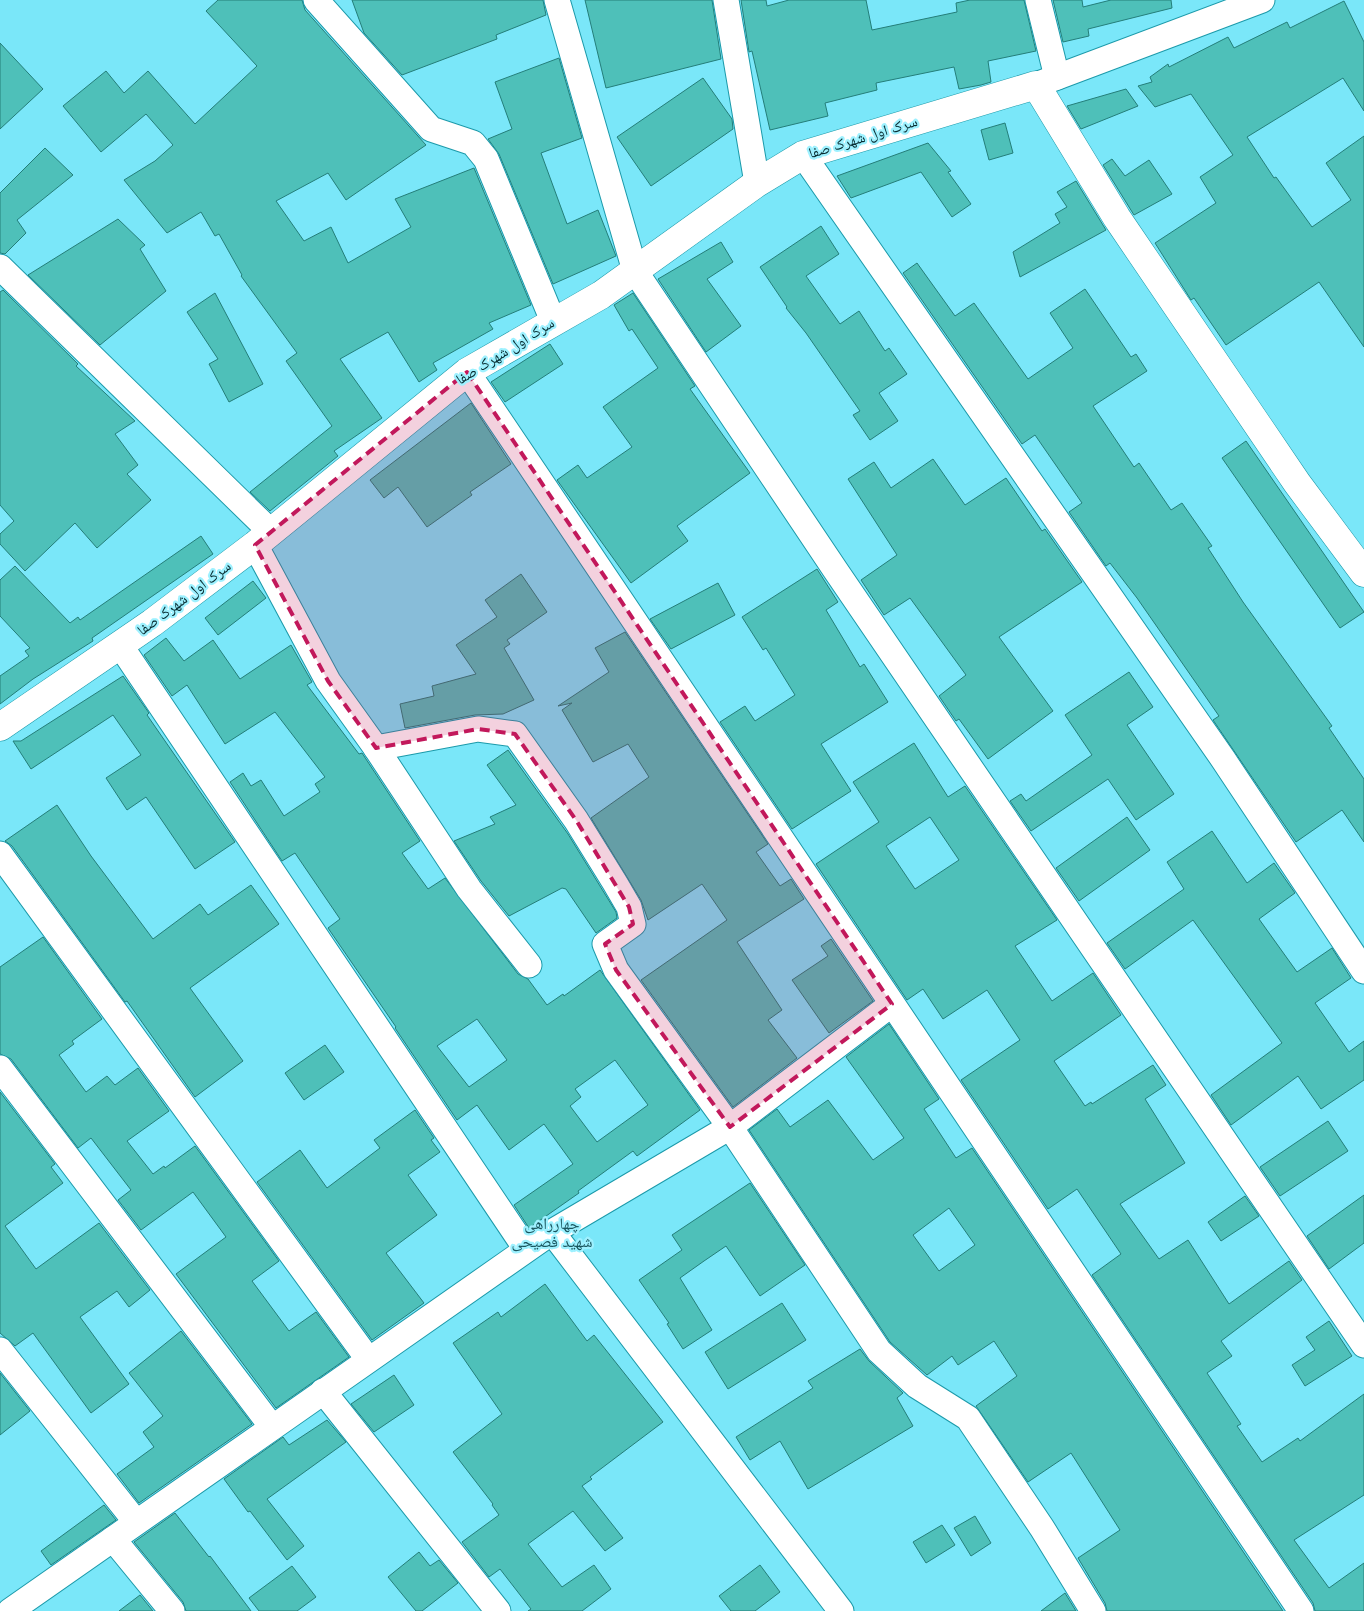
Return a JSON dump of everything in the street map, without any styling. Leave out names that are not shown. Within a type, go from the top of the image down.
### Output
[{"type":"street","points":[[316,0],[431,129],[473,142],[486,159],[553,321]]},
{"type":"street","points":[[557,0],[635,271],[836,571],[1364,1345]]},
{"type":"street","points":[[726,0],[757,183]]},
{"type":"street","points":[[1038,0],[1046,81],[1117,218],[1297,483],[1364,573]]},
{"type":"street","points":[[1046,81],[1255,1]]},
{"type":"street","name":"سرک اول شهرک صفا","points":[[0,727],[120,645],[263,539],[467,372],[601,295],[757,183],[803,155],[1046,81]]},
{"type":"street","points":[[803,155],[1218,751],[1364,971]]},
{"type":"street","points":[[0,267],[263,539],[328,681],[376,748],[469,889],[529,965]]},
{"type":"street","points":[[467,372],[1301,1611]]},
{"type":"street","points":[[120,645],[526,1249]]},
{"type":"street","points":[[376,748],[478,729],[515,734],[576,820],[629,907],[633,924],[605,944],[616,970],[730,1127],[879,1351],[917,1386],[968,1418],[1042,1528],[1093,1611]]},
{"type":"street","points":[[0,854],[368,1359]]},
{"type":"street","points":[[10,1611],[526,1249],[730,1127],[892,1004]]},
{"type":"street","points":[[0,1068],[272,1426]]},
{"type":"street","points":[[552,1232],[841,1611]]},
{"type":"street","points":[[0,1350],[136,1522]]},
{"type":"street","points":[[323,1391],[498,1611]]},
{"type":"street","points":[[113,1539],[172,1611]]},
{"type":"highlighted area","points":[[467,372],[892,1004],[730,1127],[616,970],[605,944],[633,924],[629,907],[576,820],[515,734],[478,729],[376,748],[328,681],[255,545]]},
{"type":"building","points":[[218,0],[302,0],[305,10],[426,145],[346,200],[328,173],[276,201],[304,241],[331,227],[348,263],[411,227],[395,199],[474,168],[531,305],[489,323],[493,329],[433,363],[437,370],[419,382],[388,332],[340,359],[382,418],[334,451],[338,456],[270,511],[250,492],[332,426],[286,361],[297,353],[241,276],[219,234],[215,236],[201,212],[167,233],[124,180],[155,161],[173,145],[146,114],[101,152],[63,106],[106,71],[124,93],[148,71],[195,124],[257,66],[206,11]]},
{"type":"building","points":[[352,0],[543,0],[546,15],[496,35],[497,39],[402,75],[364,33]]},
{"type":"building","points":[[585,0],[712,0],[721,59],[606,88]]},
{"type":"building","points":[[741,0],[766,0],[767,6],[789,0],[866,0],[872,30],[957,12],[956,3],[970,0],[1024,0],[1036,51],[988,61],[991,82],[981,85],[959,89],[954,67],[876,83],[877,90],[825,103],[828,116],[770,130],[752,51],[749,52]]},
{"type":"building","points":[[1053,0],[1082,0],[1083,7],[1111,0],[1171,0],[1172,8],[1088,29],[1089,36],[1063,42]]},
{"type":"building","points":[[1344,1],[1364,42],[1364,111],[1343,78],[1247,137],[1274,178],[1276,177],[1312,227],[1351,200],[1326,163],[1364,136],[1364,347],[1319,282],[1226,345],[1194,298],[1191,300],[1155,243],[1216,203],[1200,177],[1233,155],[1191,94],[1155,107],[1138,86],[1152,82],[1150,77],[1168,64],[1169,67],[1228,37],[1234,48],[1287,22],[1290,28]]},
{"type":"building","points":[[0,43],[43,89],[0,129]]},
{"type":"building","points":[[559,58],[582,138],[541,153],[567,224],[598,210],[616,256],[553,284],[499,154],[488,139],[512,129],[495,82]]},
{"type":"building","points":[[703,78],[732,119],[733,129],[651,186],[617,137]]},
{"type":"building","points":[[1126,89],[1138,106],[1081,129],[1067,106]]},
{"type":"building","points":[[1005,123],[1013,153],[989,160],[981,130]]},
{"type":"building","points":[[928,143],[951,171],[948,172],[971,204],[952,217],[921,172],[851,198],[837,176]]},
{"type":"building","points":[[45,148],[73,175],[17,220],[26,233],[5,254],[0,253],[0,193]]},
{"type":"building","points":[[1112,159],[1125,176],[1149,160],[1172,194],[1134,215],[1103,165]]},
{"type":"building","points":[[1076,181],[1106,230],[1020,277],[1013,252],[1060,223],[1055,214],[1067,207],[1057,192]]},
{"type":"building","points":[[118,219],[145,245],[140,249],[166,291],[100,345],[28,275]]},
{"type":"building","points":[[821,226],[839,254],[806,276],[840,324],[859,311],[885,351],[889,348],[907,374],[879,393],[898,421],[870,440],[853,415],[860,411],[806,333],[786,308],[760,267]]},
{"type":"building","points":[[721,242],[733,262],[707,279],[741,326],[706,352],[658,279]]},
{"type":"building","points":[[917,263],[955,316],[974,303],[1028,379],[1073,348],[1050,313],[1085,289],[1131,357],[1136,354],[1147,371],[1093,406],[1134,467],[1139,463],[1171,510],[1182,503],[1212,546],[1208,548],[1243,602],[1332,726],[1329,728],[1364,779],[1364,842],[1342,810],[1296,842],[1213,720],[1219,716],[1137,598],[1110,563],[1106,566],[1069,512],[1082,503],[1035,435],[1022,444],[903,273]]},
{"type":"building","points":[[3,290],[78,364],[76,366],[135,421],[115,434],[138,465],[127,474],[151,500],[97,548],[75,523],[25,571],[0,544],[0,534],[14,521],[0,505],[0,292]]},
{"type":"building","points":[[215,293],[263,384],[229,402],[209,364],[218,359],[187,312]]},
{"type":"building","points":[[633,293],[695,386],[690,389],[750,473],[677,526],[688,541],[631,583],[557,480],[578,465],[587,478],[632,447],[603,407],[658,368],[632,329],[629,331],[614,305]]},
{"type":"building","points":[[550,344],[563,364],[505,402],[491,382]]},
{"type":"building","points":[[471,403],[511,464],[470,492],[472,495],[427,527],[398,487],[384,498],[370,480]]},
{"type":"building","points":[[1246,441],[1364,612],[1340,628],[1222,458]]},
{"type":"building","points":[[933,459],[965,505],[1006,478],[1042,531],[1045,529],[1082,582],[999,637],[1053,711],[988,759],[959,719],[956,721],[939,696],[966,675],[910,598],[884,615],[861,580],[897,555],[848,479],[874,462],[891,488]]},
{"type":"building","points":[[201,536],[213,554],[92,638],[93,641],[33,679],[0,704],[0,676],[29,656],[25,651],[30,648],[0,616],[0,580],[15,566],[70,623],[78,617],[80,620]]},
{"type":"building","points":[[817,569],[838,602],[826,610],[860,667],[864,664],[888,702],[821,744],[851,791],[792,829],[720,722],[745,706],[755,721],[795,695],[766,648],[763,650],[742,617]]},
{"type":"building","points":[[521,574],[547,612],[507,640],[510,644],[504,648],[534,700],[503,714],[475,715],[405,728],[400,704],[434,696],[432,686],[476,674],[456,645],[497,617],[485,600]]},
{"type":"building","points":[[253,581],[266,598],[218,635],[205,618]]},
{"type":"building","points":[[718,583],[735,615],[671,649],[650,619]]},
{"type":"building","points":[[625,632],[768,844],[756,852],[780,886],[791,879],[804,899],[737,942],[782,1010],[768,1020],[797,1058],[733,1107],[641,980],[727,920],[702,884],[648,920],[641,900],[591,818],[649,777],[628,744],[593,762],[562,710],[572,703],[558,706],[609,672],[595,648]]},
{"type":"building","points":[[166,638],[184,661],[213,640],[240,679],[291,645],[312,682],[307,685],[359,754],[362,753],[420,841],[402,853],[428,889],[445,878],[518,974],[528,979],[547,1005],[563,994],[564,996],[600,970],[700,1110],[637,1156],[633,1151],[578,1191],[579,1193],[529,1228],[514,1205],[573,1164],[544,1124],[509,1150],[477,1105],[457,1120],[328,928],[340,919],[295,853],[282,861],[230,782],[243,773],[251,786],[261,780],[284,816],[320,792],[315,784],[325,777],[275,712],[225,744],[187,685],[172,696],[144,655]],"holes":[[[477,1019],[507,1060],[469,1087],[437,1046]],[[615,1060],[648,1105],[597,1142],[570,1106],[581,1097],[575,1089]]]},
{"type":"building","points":[[1129,672],[1153,707],[1127,725],[1174,794],[1136,820],[1108,779],[1031,831],[1010,801],[1021,794],[1026,801],[1092,755],[1065,715]]},
{"type":"building","points":[[123,676],[149,713],[147,715],[235,842],[195,869],[146,797],[127,810],[106,778],[141,755],[113,715],[31,769],[13,741],[21,741]]},
{"type":"building","points":[[914,743],[948,797],[965,786],[1057,920],[1015,946],[1052,1001],[1093,973],[1121,1015],[1054,1061],[1085,1106],[1091,1102],[1092,1104],[1153,1065],[1166,1085],[1145,1099],[1185,1163],[1120,1204],[1159,1259],[1188,1240],[1229,1304],[1289,1261],[1302,1280],[1221,1341],[1232,1356],[1207,1373],[1241,1424],[1237,1426],[1262,1462],[1298,1438],[1300,1441],[1364,1394],[1364,1495],[1294,1540],[1329,1588],[1364,1563],[1364,1611],[1315,1611],[1313,1603],[1092,1275],[1121,1254],[1077,1189],[1048,1209],[961,1080],[1020,1040],[987,990],[943,1019],[923,989],[907,1000],[816,864],[879,822],[853,782]],"holes":[[[930,817],[959,860],[915,889],[886,846]]]},
{"type":"building","points":[[508,750],[568,834],[616,912],[617,918],[596,933],[566,889],[562,888],[509,916],[481,881],[454,841],[495,824],[490,817],[516,805],[487,765]]},
{"type":"building","points":[[57,805],[91,856],[153,939],[200,904],[208,915],[251,885],[279,924],[190,988],[243,1061],[195,1097],[127,1001],[125,1002],[12,846],[5,841]]},
{"type":"building","points":[[1127,817],[1150,850],[1079,901],[1056,868]]},
{"type":"building","points":[[1212,831],[1247,883],[1274,863],[1295,893],[1259,919],[1297,972],[1332,948],[1351,978],[1315,1003],[1349,1052],[1364,1041],[1364,1080],[1321,1109],[1298,1076],[1231,1125],[1211,1095],[1282,1043],[1193,920],[1125,969],[1107,943],[1184,889],[1167,862]]},
{"type":"building","points":[[43,937],[102,1019],[72,1041],[74,1044],[59,1055],[86,1092],[107,1076],[115,1085],[138,1068],[169,1111],[127,1141],[153,1174],[164,1166],[165,1168],[195,1146],[279,1261],[252,1281],[289,1331],[316,1312],[349,1357],[276,1408],[176,1274],[226,1237],[193,1192],[141,1230],[118,1200],[131,1190],[91,1138],[78,1148],[11,1059],[0,1054],[0,967]]},
{"type":"building","points":[[831,939],[873,1001],[829,1033],[792,980],[828,956],[821,946]]},
{"type":"building","points":[[889,1024],[939,1099],[924,1109],[956,1158],[972,1148],[1283,1611],[1107,1611],[1105,1603],[1078,1558],[1120,1530],[1071,1453],[1028,1482],[976,1406],[1017,1376],[994,1341],[958,1365],[952,1356],[927,1375],[890,1342],[749,1130],[777,1109],[790,1127],[828,1100],[873,1160],[904,1138],[846,1057]],"holes":[[[949,1208],[975,1245],[939,1271],[913,1235]]]},
{"type":"building","points":[[325,1045],[344,1072],[304,1100],[285,1073]]},
{"type":"building","points":[[0,1092],[55,1164],[51,1167],[63,1183],[5,1226],[36,1269],[99,1223],[150,1290],[129,1307],[117,1291],[80,1317],[129,1384],[91,1413],[33,1333],[15,1346],[0,1333]]},
{"type":"building","points":[[415,1110],[434,1138],[431,1140],[440,1152],[408,1175],[437,1215],[386,1253],[424,1303],[372,1340],[257,1182],[300,1150],[327,1188],[380,1148],[374,1140]]},
{"type":"building","points":[[1328,1121],[1348,1151],[1280,1196],[1260,1167]]},
{"type":"building","points":[[750,1183],[805,1265],[760,1296],[726,1246],[704,1261],[680,1278],[712,1330],[683,1349],[667,1324],[669,1323],[639,1280],[682,1250],[672,1235]]},
{"type":"building","points":[[1364,1195],[1364,1243],[1329,1269],[1307,1236]]},
{"type":"building","points":[[1245,1196],[1259,1216],[1221,1241],[1208,1222]]},
{"type":"building","points":[[545,1284],[587,1341],[594,1335],[663,1422],[590,1477],[592,1479],[582,1486],[623,1538],[605,1551],[573,1511],[528,1544],[562,1587],[594,1565],[611,1589],[582,1611],[528,1611],[531,1609],[500,1569],[489,1577],[462,1542],[499,1515],[493,1504],[453,1452],[502,1414],[453,1343],[498,1312],[501,1317]]},
{"type":"building","points":[[782,1303],[806,1340],[728,1389],[705,1352]]},
{"type":"building","points":[[1329,1321],[1352,1356],[1305,1386],[1292,1365],[1315,1350],[1306,1337]]},
{"type":"building","points":[[181,1331],[252,1424],[139,1503],[117,1474],[154,1447],[143,1432],[163,1416],[129,1373]]},
{"type":"building","points":[[860,1349],[869,1361],[903,1393],[897,1398],[913,1426],[808,1489],[780,1441],[750,1460],[736,1437],[813,1388],[808,1381]]},
{"type":"building","points":[[0,1373],[30,1411],[0,1435]]},
{"type":"building","points":[[394,1375],[414,1405],[374,1432],[351,1404]]},
{"type":"building","points":[[327,1420],[346,1442],[267,1499],[304,1546],[287,1560],[224,1479],[283,1437],[289,1445]]},
{"type":"building","points":[[104,1505],[116,1520],[51,1565],[41,1551]]},
{"type":"building","points":[[175,1513],[251,1611],[186,1611],[183,1602],[134,1542]]},
{"type":"building","points":[[975,1516],[991,1543],[971,1556],[954,1528]]},
{"type":"building","points":[[942,1525],[955,1545],[926,1563],[913,1542]]},
{"type":"building","points":[[419,1552],[430,1566],[439,1560],[458,1583],[422,1611],[416,1611],[388,1577]]},
{"type":"building","points":[[760,1565],[780,1592],[755,1611],[731,1611],[719,1596]]},
{"type":"building","points":[[292,1566],[316,1597],[297,1611],[259,1611],[249,1598]]},
{"type":"building","points":[[1065,1593],[1076,1611],[1041,1611]]},
{"type":"building","points":[[140,1595],[153,1611],[119,1611]]},
{"type":"district","name":"چهارراهی شهید فصیحی","points":[[552,1232]]}]
